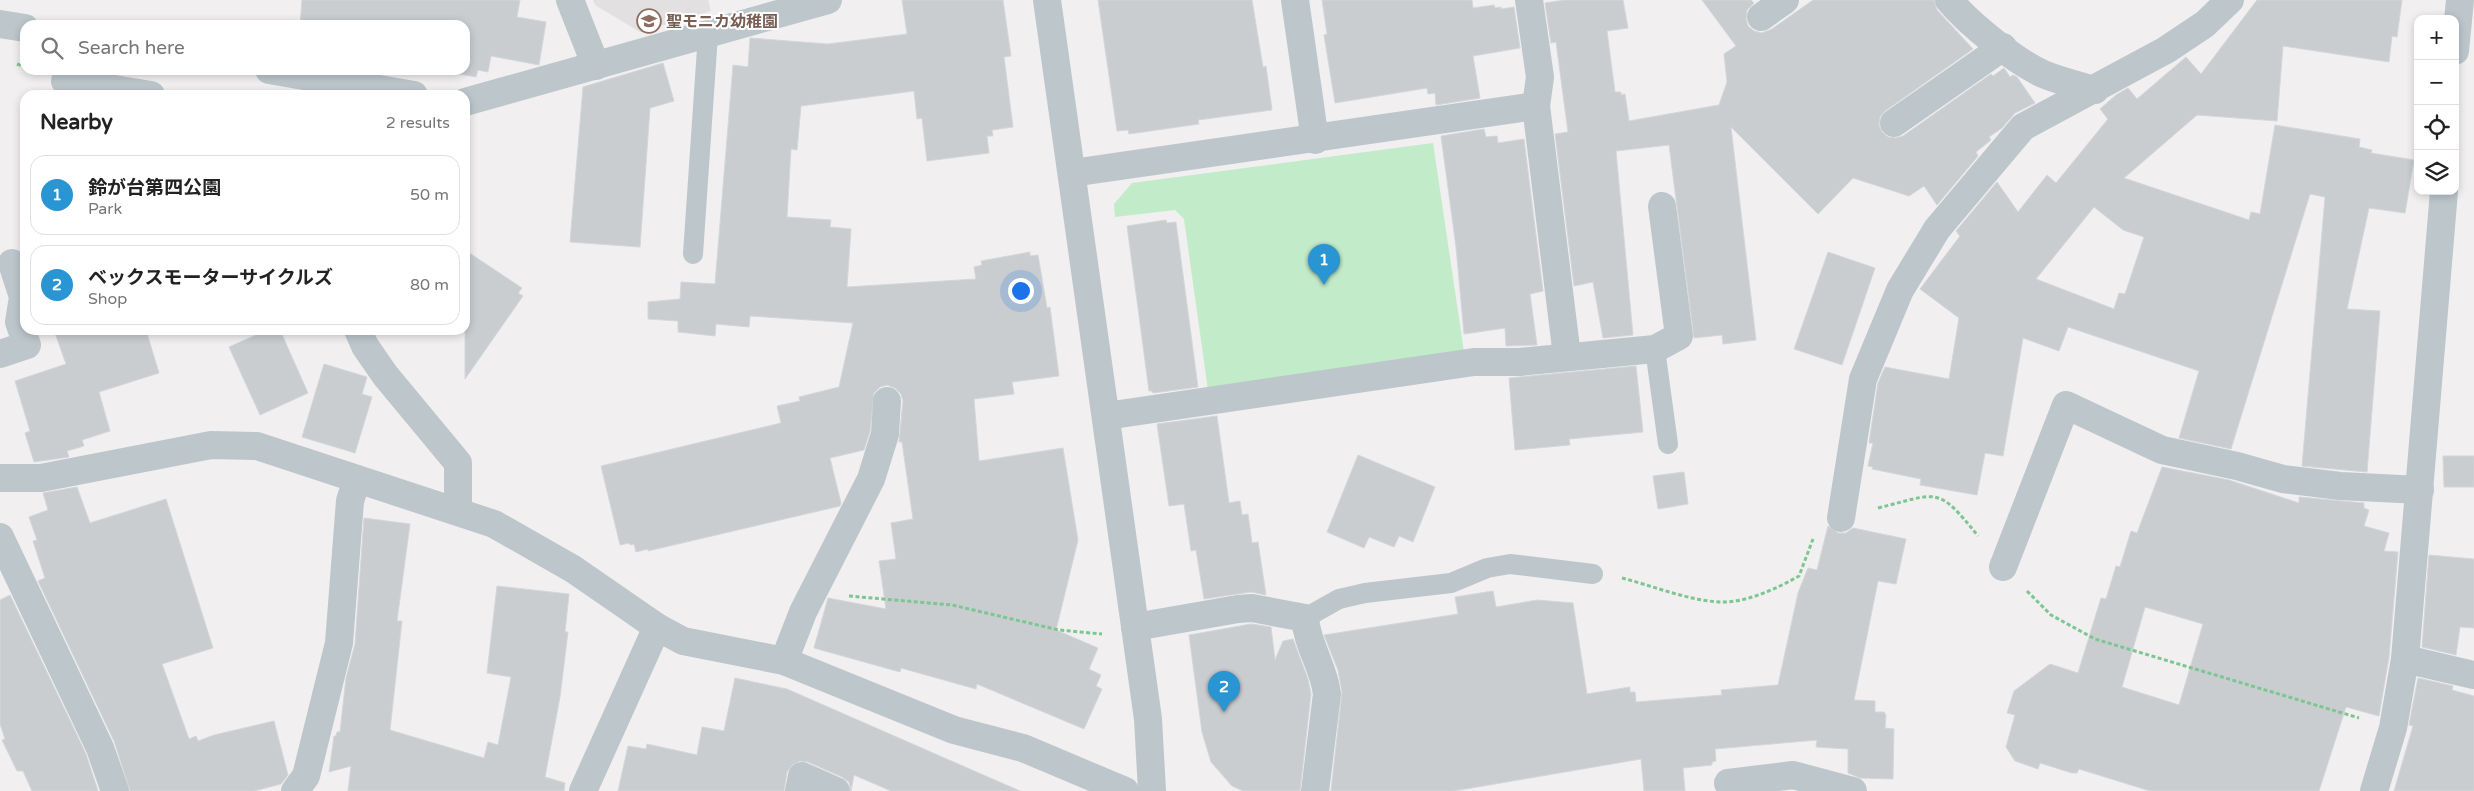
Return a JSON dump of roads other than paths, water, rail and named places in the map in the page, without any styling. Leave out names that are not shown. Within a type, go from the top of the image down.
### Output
[{"type":"street","points":[[570,0],[596,66]]},
{"type":"street","points":[[470,101],[828,0]]},
{"type":"street","points":[[1047,0],[1148,719],[1152,791]]},
{"type":"street","points":[[1295,0],[1316,140]]},
{"type":"street","points":[[1529,0],[1540,77],[1536,106],[1567,356]]},
{"type":"street","points":[[1761,17],[1785,0]]},
{"type":"street","points":[[1949,0],[2003,47],[2041,73],[2063,82],[2095,90]]},
{"type":"street","points":[[1841,518],[1863,379],[1888,316],[1918,259],[1937,229],[2023,127],[2095,90],[2166,50],[2205,24],[2230,0]]},
{"type":"street","points":[[2459,15],[2460,0]]},
{"type":"street","points":[[0,24],[20,27]]},
{"type":"street","points":[[1894,123],[2003,47]]},
{"type":"street","points":[[298,75],[385,90]]},
{"type":"street","points":[[65,81],[120,90]]},
{"type":"street","points":[[1072,173],[1316,140],[1536,106]]},
{"type":"street","points":[[2374,791],[2393,728],[2405,659],[2444,195]]},
{"type":"street","points":[[1106,416],[1474,362],[1519,362],[1655,349],[1678,336],[1662,206]]},
{"type":"street","points":[[12,263],[20,288]]},
{"type":"street","points":[[0,354],[27,345],[24,335]]},
{"type":"street","points":[[360,335],[385,375],[458,463],[458,511]]},
{"type":"street","points":[[784,661],[816,588],[871,479],[885,434],[887,401]]},
{"type":"street","points":[[2004,567],[2066,405],[2162,450],[2237,466],[2283,479],[2340,486],[2420,490]]},
{"type":"street","points":[[0,478],[41,478],[211,445],[257,446],[494,524],[573,569],[657,627],[684,641],[784,661],[954,730],[1023,748],[1125,791]]},
{"type":"street","points":[[295,791],[306,776],[339,643],[350,501],[358,480]]},
{"type":"street","points":[[0,537],[100,748],[115,791]]},
{"type":"street","points":[[1135,627],[1252,608],[1305,618],[1306,630],[1325,678],[1326,694],[1314,791]]},
{"type":"street","points":[[583,791],[657,627]]},
{"type":"street","points":[[2405,659],[2474,675]]},
{"type":"street","points":[[799,791],[802,776],[836,791]]},
{"type":"street","points":[[1728,783],[1793,776],[1853,791]]},
{"type":"lane","points":[[693,254],[708,34]]},
{"type":"lane","points":[[1655,349],[1668,444]]},
{"type":"lane","points":[[1305,618],[1339,599],[1365,593],[1451,583],[1498,565],[1510,564],[1593,574]]},
{"type":"place","name":"聖モニカ幼稚園","points":[[649,21]]},
{"type":"place","name":"鈴が台第四公園","points":[[1324,285]]},
{"type":"place","name":"ベックスモーターサイクルズ","points":[[1224,712]]}]
